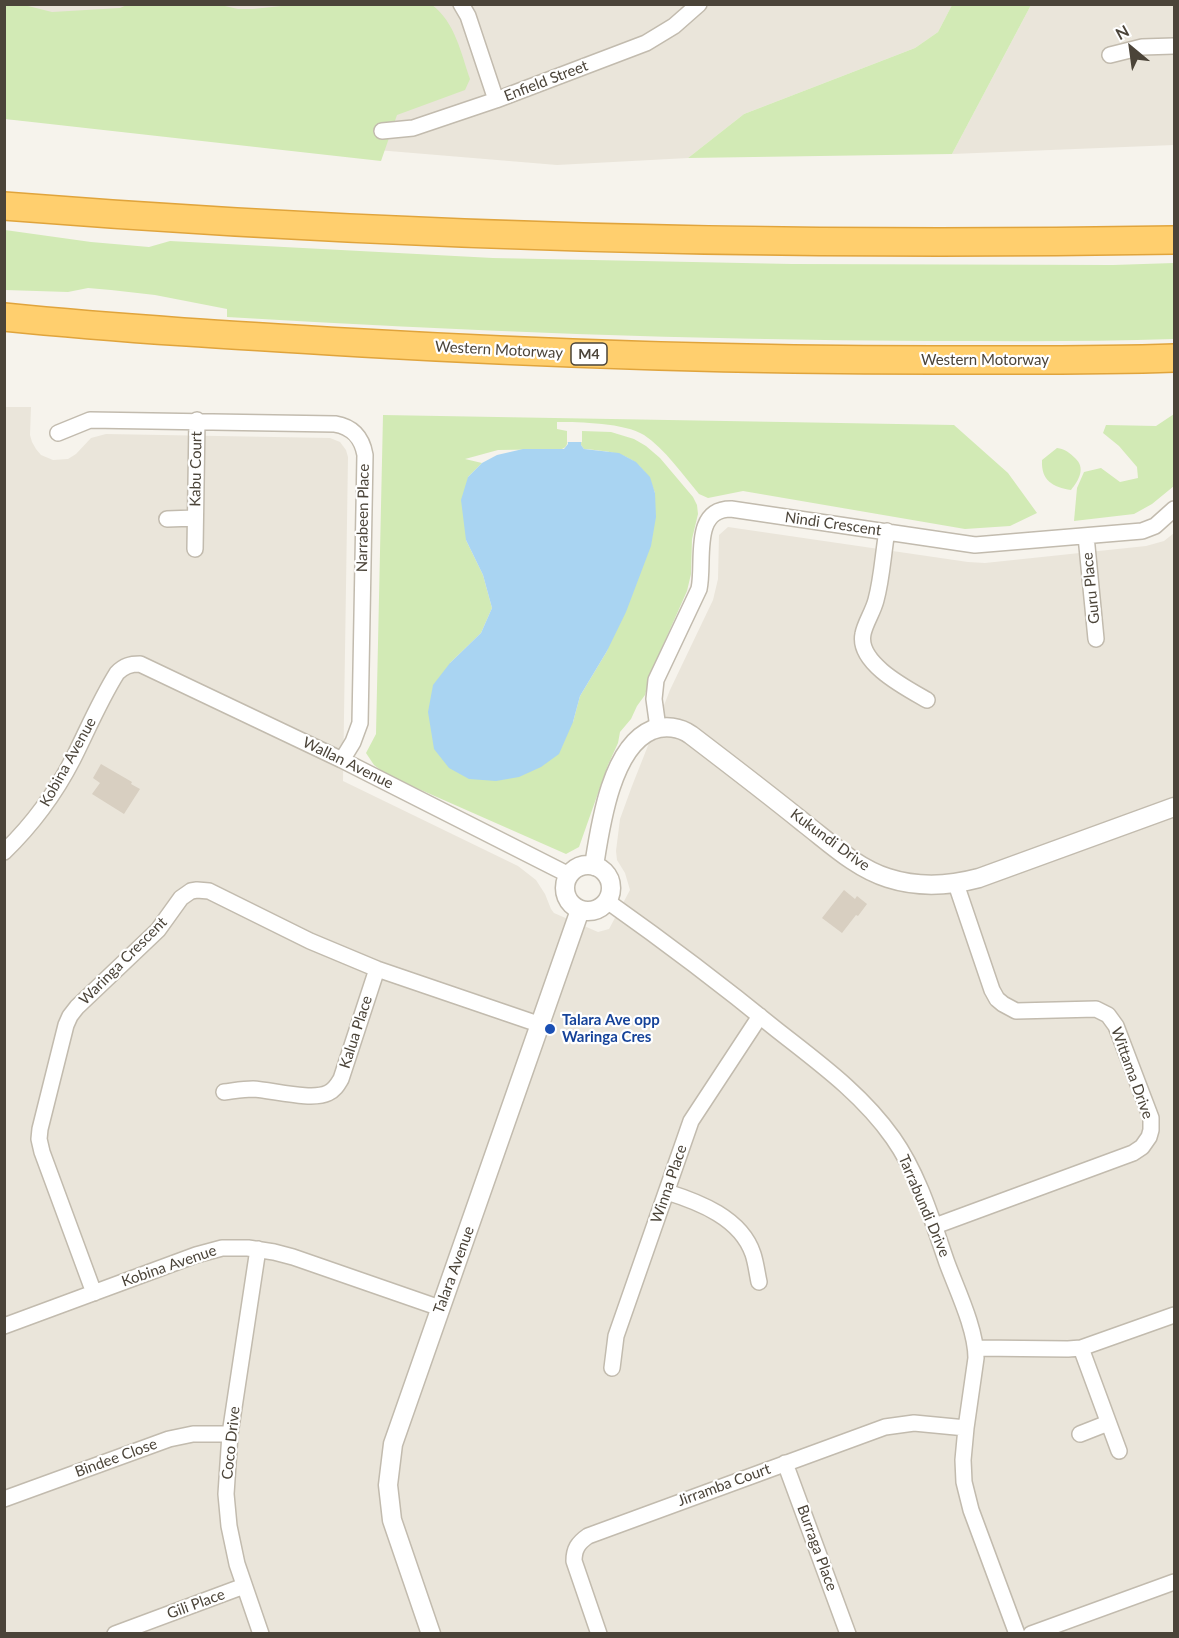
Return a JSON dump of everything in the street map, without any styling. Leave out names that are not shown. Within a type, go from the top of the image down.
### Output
[{"type":"highway","points":[[4,206],[310,226],[537,236],[1014,243],[1174,240]]},
{"type":"highway","name":"Western Motorway","points":[[4,317],[302,339],[610,355],[832,360],[1174,358]]},
{"type":"street","points":[[462,4],[496,100]]},
{"type":"street","name":"Enfield Street","points":[[382,131],[413,128],[496,100],[646,43],[674,26],[699,4]]},
{"type":"street","points":[[1110,55],[1142,47],[1174,46]]},
{"type":"street","name":"Narrabeen Place","points":[[58,433],[90,420],[335,424],[352,430],[362,444],[365,455],[360,723],[353,742],[342,760]]},
{"type":"street","name":"Kabu Court","points":[[195,549],[197,420]]},
{"type":"street","name":"Nindi Crescent","points":[[658,728],[654,699],[657,680],[699,589],[702,576],[704,525],[713,513],[719,510],[731,508],[975,545],[1149,529],[1161,522],[1174,509]]},
{"type":"street","name":"Kabu Court","points":[[167,519],[195,518]]},
{"type":"street","points":[[887,531],[877,596],[862,635],[863,645],[872,662],[902,686],[927,700]]},
{"type":"street","name":"Guru Place","points":[[1086,536],[1096,639]]},
{"type":"street","name":"Wallan Avenue","points":[[123,667],[135,664],[145,665],[342,760],[569,875]]},
{"type":"street","name":"Kobina Avenue","points":[[4,852],[25,831],[49,800],[67,771],[114,678],[123,667]]},
{"type":"street","points":[[594,866],[604,807],[623,757],[635,740],[658,728]]},
{"type":"street","name":"Kukundi Drive","points":[[658,728],[678,729],[692,735],[848,857],[889,878],[908,882],[956,884],[1006,869],[1174,807]]},
{"type":"street","points":[[580,866],[594,866],[600,869],[606,874],[611,887],[607,901],[595,910],[580,910],[569,901],[566,895],[564,888],[569,875],[580,866]]},
{"type":"street","name":"Wittama Drive","points":[[934,1226],[1133,1153],[1146,1143],[1151,1130],[1149,1114],[1116,1026],[1108,1015],[1090,1008],[1016,1011],[997,999],[956,884]]},
{"type":"street","name":"Waringa Crescent","points":[[94,1293],[42,1152],[39,1139],[40,1129],[66,1025],[73,1012],[158,930],[186,894],[197,890],[209,891],[310,940],[377,969],[541,1025]]},
{"type":"street","name":"Tarrabundi Drive","points":[[607,901],[833,1074],[878,1119],[907,1161],[924,1198],[976,1348],[963,1460],[966,1492],[1017,1634]]},
{"type":"street","name":"Talara Avenue","points":[[431,1634],[395,1534],[388,1485],[393,1444],[580,910]]},
{"type":"street","name":"Kalua Place","points":[[224,1092],[253,1089],[315,1096],[333,1090],[341,1079],[377,969]]},
{"type":"street","name":"Winna Place","points":[[612,1368],[616,1336],[691,1121],[760,1016]]},
{"type":"street","points":[[667,1192],[700,1203],[726,1220],[741,1234],[753,1254],[759,1282]]},
{"type":"street","name":"Kobina Avenue","points":[[4,1326],[209,1251],[229,1247],[258,1249],[293,1257],[440,1308]]},
{"type":"street","name":"Coco Drive","points":[[258,1249],[230,1434],[226,1477],[228,1517],[237,1564],[261,1634]]},
{"type":"street","points":[[976,1348],[1081,1348],[1174,1315]]},
{"type":"street","points":[[1081,1348],[1119,1450]]},
{"type":"street","name":"Jirramba Court","points":[[599,1634],[574,1561],[574,1552],[581,1540],[594,1533],[893,1425],[914,1423],[966,1428]]},
{"type":"street","points":[[1080,1434],[1108,1423]]},
{"type":"street","name":"Bindee Close","points":[[4,1499],[170,1438],[193,1434],[230,1434]]},
{"type":"street","name":"Burraga Place","points":[[785,1463],[848,1634]]},
{"type":"street","points":[[1031,1634],[1174,1582]]},
{"type":"street","name":"Gili Place","points":[[115,1634],[244,1586]]},
{"type":"shaded area","points":[[4,5],[952,5],[938,32],[915,48],[744,114],[688,158],[557,165],[5,119]]},
{"type":"shaded area","points":[[1031,5],[1174,5],[1174,145],[952,154]]},
{"type":"shaded area","points":[[5,407],[31,407],[32,442],[41,455],[53,460],[68,459],[91,438],[106,434],[330,438],[340,442],[348,457],[343,781],[518,866],[536,880],[554,913],[598,932],[609,929],[630,890],[625,873],[617,860],[620,819],[670,690],[713,600],[718,579],[719,535],[728,527],[985,563],[1146,546],[1164,541],[1174,533],[1174,1633],[5,1634]]},
{"type":"green space","points":[[129,4],[216,4],[238,9],[300,4],[432,5],[452,29],[470,79],[465,90],[397,115],[381,161],[5,119],[5,5],[24,5],[52,12],[120,8]]},
{"type":"green space","points":[[952,5],[1031,5],[952,154],[688,158],[744,114],[915,48],[938,32]]},
{"type":"green space","points":[[5,230],[91,242],[149,247],[170,241],[493,258],[792,264],[1113,265],[1174,263],[1174,339],[1020,341],[664,337],[402,327],[227,317],[227,309],[155,295],[88,288],[68,292],[5,290]]},
{"type":"green space","points":[[1174,414],[1174,486],[1152,504],[1134,514],[1074,521],[1077,488],[1084,472],[1101,468],[1120,482],[1138,478],[1137,467],[1119,446],[1103,433],[1106,425],[1156,426]]},
{"type":"green space","points":[[383,415],[954,425],[1008,473],[1037,513],[1010,526],[965,529],[743,491],[708,498],[699,494],[666,455],[644,435],[626,428],[602,424],[557,422],[557,429],[567,431],[567,444],[562,449],[498,450],[465,459],[482,463],[468,477],[466,540],[483,575],[492,608],[481,633],[450,663],[573,722],[580,696],[607,651],[655,493],[650,480],[636,463],[628,458],[619,454],[584,449],[581,445],[582,431],[611,432],[634,439],[646,446],[660,458],[693,497],[697,505],[698,514],[692,539],[691,574],[687,591],[652,670],[645,695],[631,719],[620,732],[618,743],[579,847],[566,854],[387,775],[374,765],[366,753],[376,734]]},
{"type":"green space","points":[[1057,448],[1069,453],[1080,466],[1079,478],[1071,490],[1049,482],[1042,467],[1042,460]]},
{"type":"water","points":[[568,431],[581,432],[581,445],[584,449],[619,453],[636,462],[650,477],[655,493],[656,517],[651,546],[626,612],[607,651],[580,696],[573,722],[559,754],[541,767],[519,777],[496,781],[469,779],[449,768],[434,749],[428,712],[433,685],[450,663],[481,633],[492,608],[483,575],[466,540],[461,500],[468,477],[482,463],[497,455],[523,449],[564,449],[568,444]]},
{"type":"pier","points":[[567,428],[582,429],[582,442],[567,442]]},
{"type":"building","points":[[101,764],[140,789],[124,814],[92,794],[100,783],[93,778]]},
{"type":"building","points":[[844,890],[855,899],[857,896],[867,904],[842,933],[822,918]]},
{"type":"place","name":"Talara Ave opp Waringa Cres","points":[[550,1029]]}]
